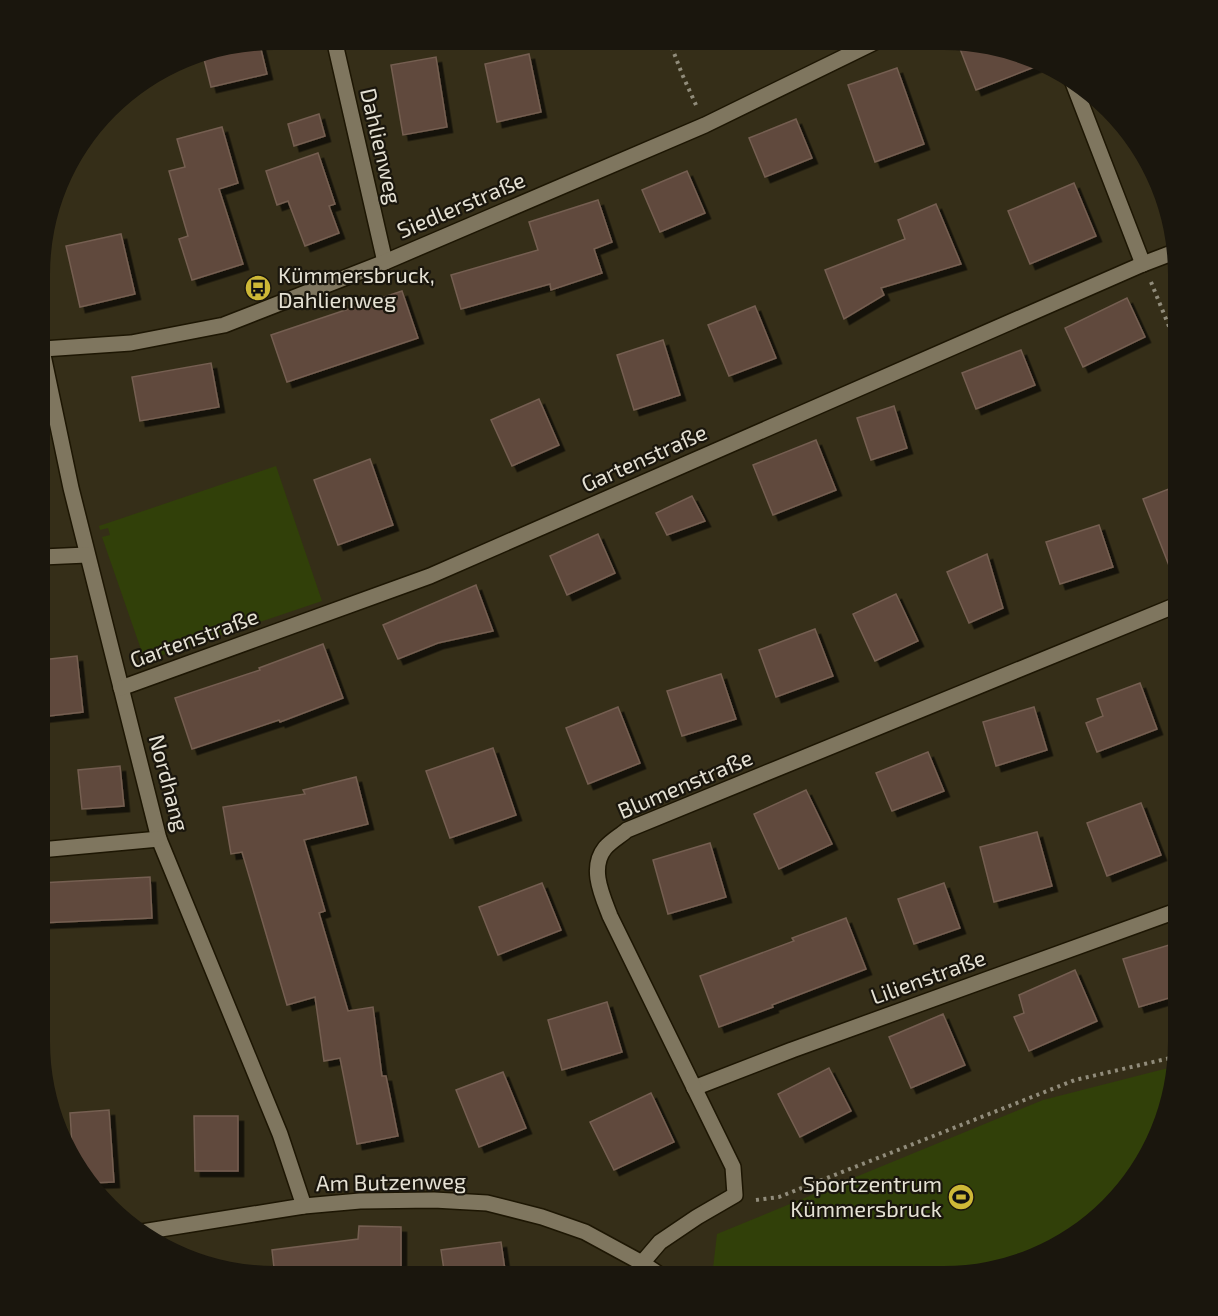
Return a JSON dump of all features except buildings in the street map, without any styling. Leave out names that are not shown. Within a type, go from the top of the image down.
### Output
[{"type":"street","name":"Dahlienweg","points":[[337,50],[385,262]]},
{"type":"street","name":"Siedlerstraße","points":[[50,349],[131,343],[224,325],[385,262],[705,125],[859,50]]},
{"type":"street","points":[[1077,93],[1143,264]]},
{"type":"street","name":"Gartenstraße","points":[[121,688],[430,576],[1168,255]]},
{"type":"street","name":"Nordhang","points":[[50,388],[87,555],[159,839],[280,1134],[304,1206]]},
{"type":"street","points":[[50,557],[87,555]]},
{"type":"street","name":"Blumenstraße","points":[[735,1195],[734,1167],[599,890],[597,866],[604,849],[627,830],[1168,609]]},
{"type":"street","points":[[50,848],[159,839]]},
{"type":"street","name":"Lilienstraße","points":[[694,1088],[792,1050],[1168,914]]},
{"type":"street","points":[[642,1263],[660,1242],[735,1195]]},
{"type":"street","name":"Am Butzenweg","points":[[151,1231],[304,1206],[360,1201],[434,1200],[487,1203],[542,1217],[585,1232],[647,1266]]},
{"type":"path","points":[[673,50],[705,125]]},
{"type":"path","points":[[1143,264],[1168,324]]},
{"type":"path","points":[[735,1195],[758,1200],[779,1197],[1075,1080],[1168,1059]]},
{"type":"green space","points":[[276,466],[322,601],[145,661],[102,537],[110,535],[108,528],[100,530],[99,526]]},
{"type":"green space","name":"Sportzentrum Kümmersbruck","points":[[1167,1068],[1157,1115],[1139,1155],[1103,1201],[1057,1237],[1017,1255],[974,1265],[713,1266],[717,1234],[1043,1100]]},
{"type":"place","name":"Kümmersbruck, Dahlienweg","points":[[258,288]]},
{"type":"place","name":"Sportzentrum Kümmersbruck","points":[[961,1197]]}]
